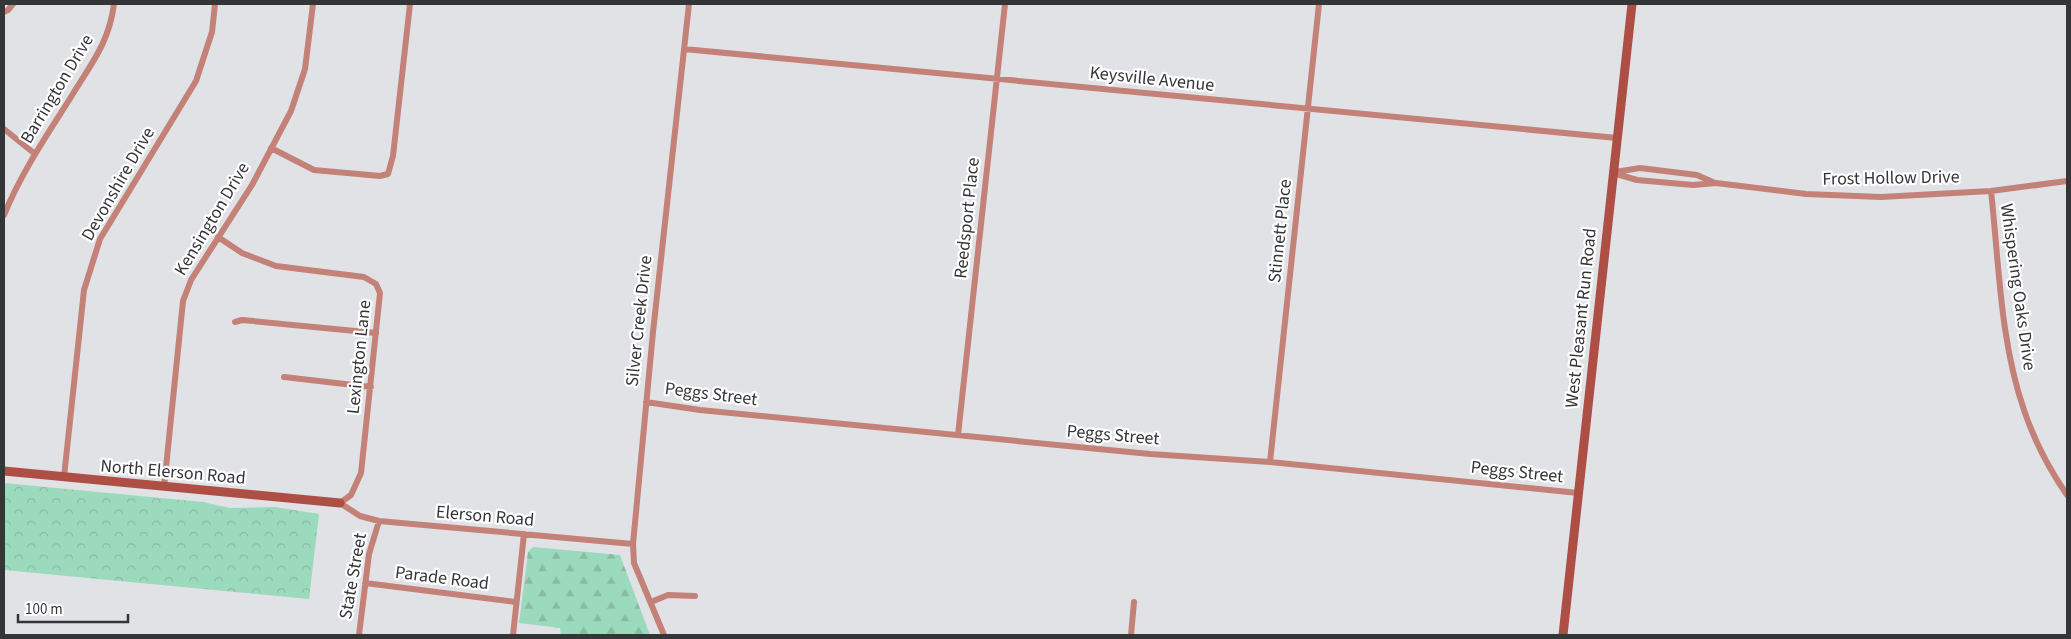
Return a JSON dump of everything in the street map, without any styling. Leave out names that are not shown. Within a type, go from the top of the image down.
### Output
[{"type":"main road","name":"West Pleasant Run Road","points":[[1563,635],[1632,4]]},
{"type":"main road","name":"North Elerson Road","points":[[6,472],[340,504]]},
{"type":"street","points":[[4,12],[13,4]]},
{"type":"street","name":"Barrington Drive","points":[[4,215],[11,196],[35,154],[103,47],[111,23],[114,4]]},
{"type":"street","name":"Devonshire Drive","points":[[64,478],[84,290],[92,264],[100,239],[196,81],[212,32],[215,4]]},
{"type":"street","name":"Kensington Drive","points":[[164,487],[183,301],[191,280],[252,185],[290,111],[305,69],[313,4]]},
{"type":"street","points":[[272,148],[314,170],[380,176],[388,174],[393,156],[410,4]]},
{"type":"street","name":"Silver Creek Drive","points":[[664,635],[634,563],[633,544],[688,4]]},
{"type":"street","name":"Reedsport Place","points":[[958,435],[1005,4]]},
{"type":"street","name":"Stinnett Place","points":[[1270,462],[1319,4]]},
{"type":"street","name":"Keysville Avenue","points":[[684,49],[1616,138]]},
{"type":"street","points":[[4,129],[35,154]]},
{"type":"street","name":"Frost Hollow Drive","points":[[1613,173],[1640,168],[1697,175],[1716,183]]},
{"type":"street","name":"Frost Hollow Drive","points":[[1613,173],[1637,180],[1693,185],[1716,183],[1806,194],[1881,197],[1991,191],[2067,181]]},
{"type":"street","name":"Whispering Oaks Drive","points":[[1991,191],[2011,363],[2024,410],[2037,442],[2067,495]]},
{"type":"street","name":"Lexington Lane","points":[[218,237],[242,253],[276,266],[364,277],[376,284],[380,293],[361,473],[350,495],[340,504]]},
{"type":"street","points":[[235,322],[242,320],[376,333]]},
{"type":"street","points":[[284,377],[371,387]]},
{"type":"street","name":"Peggs Street","points":[[646,402],[700,410],[1150,454],[1270,462],[1578,493]]},
{"type":"street","name":"Elerson Road","points":[[340,504],[360,516],[379,521],[633,544]]},
{"type":"street","name":"State Street","points":[[358,635],[369,554],[379,521]]},
{"type":"street","points":[[513,635],[524,534]]},
{"type":"street","name":"Parade Road","points":[[365,583],[516,602]]},
{"type":"street","points":[[651,602],[668,595],[696,596]]},
{"type":"street","points":[[1131,635],[1134,602]]},
{"type":"green space","points":[[4,483],[203,502],[230,508],[275,507],[319,514],[309,599],[4,570]]},
{"type":"green space","points":[[533,547],[620,555],[650,635],[561,635],[560,628],[519,623],[528,552]]}]
